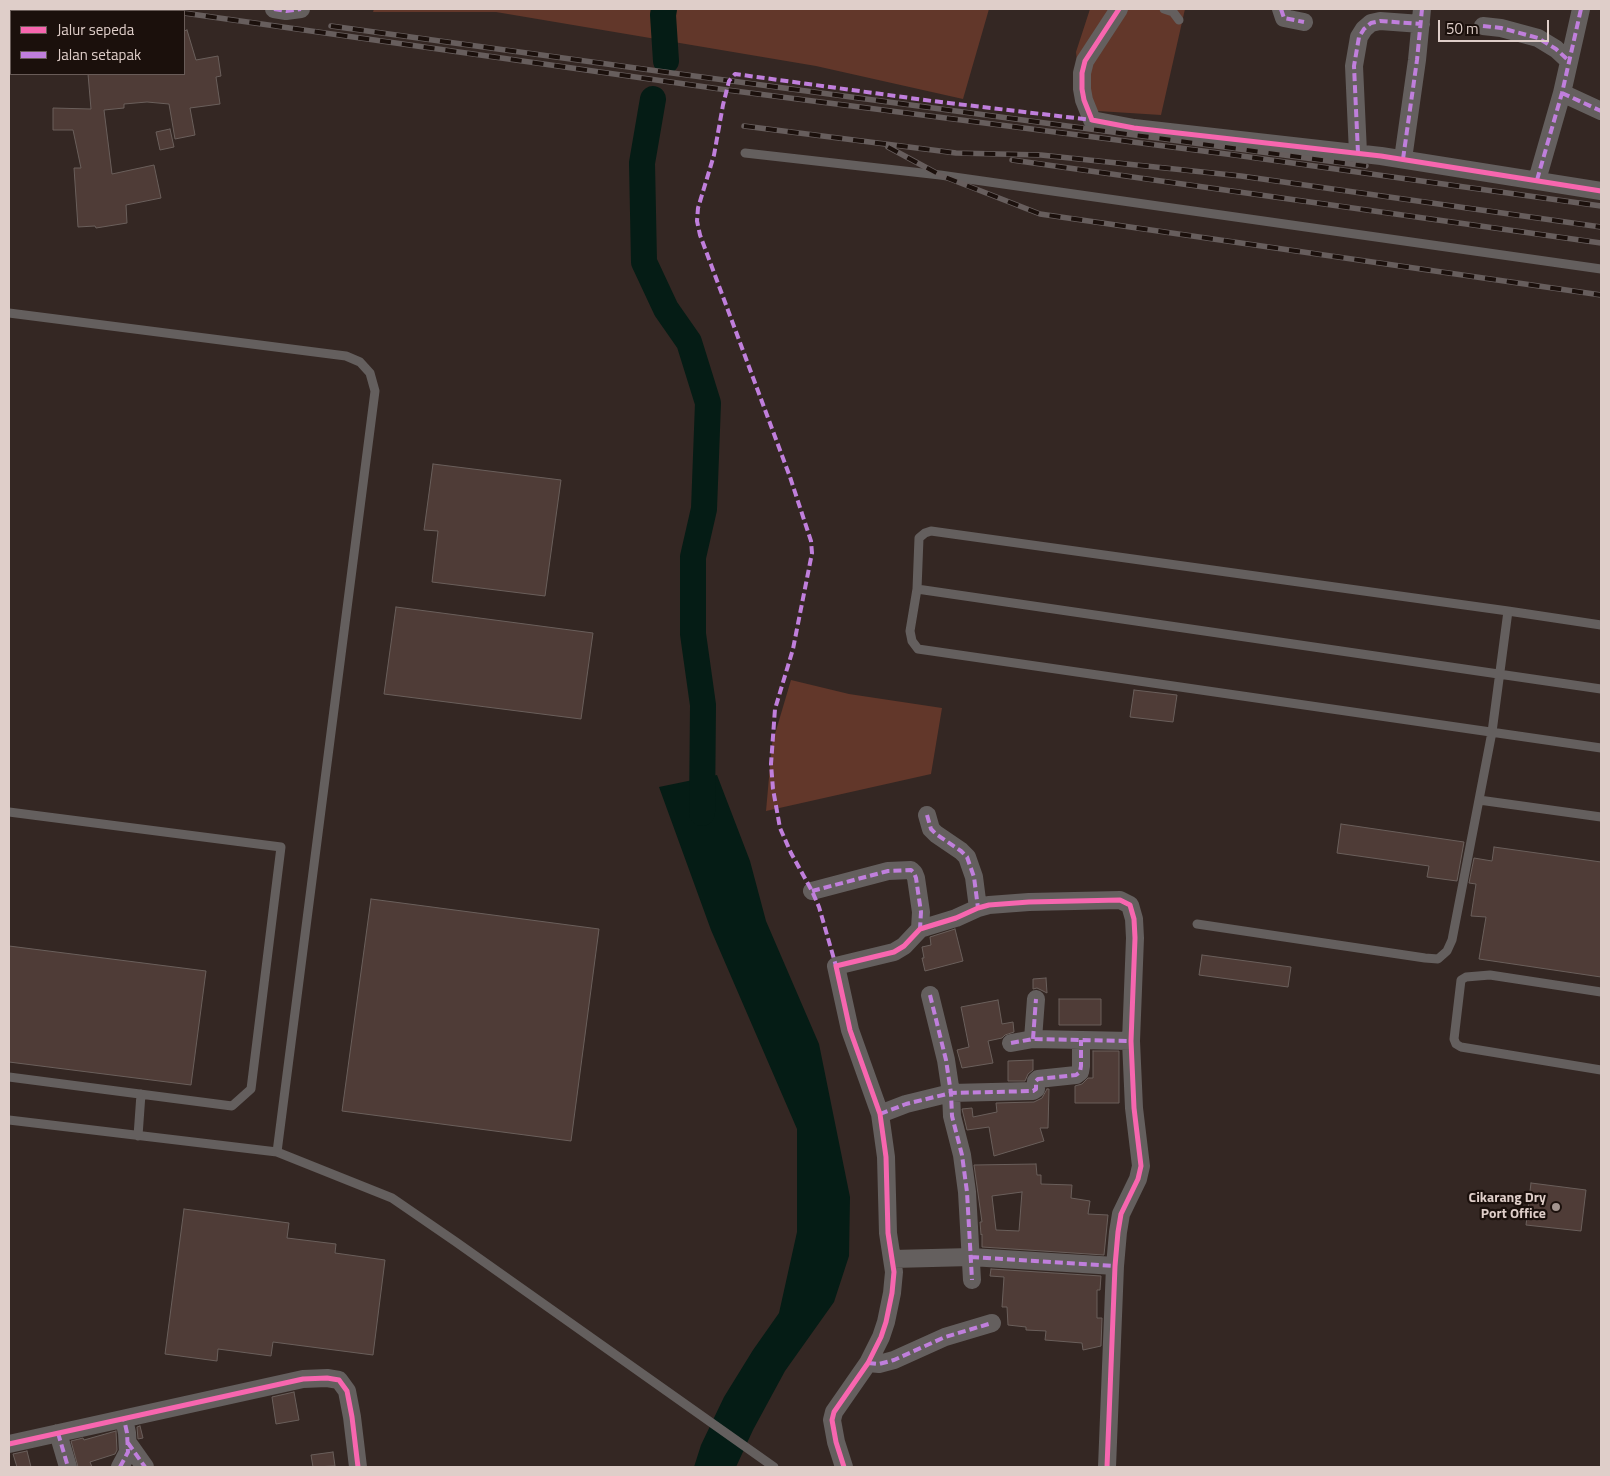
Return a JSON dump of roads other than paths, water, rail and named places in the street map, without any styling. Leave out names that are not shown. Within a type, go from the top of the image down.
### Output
[{"type":"street","points":[[274,9],[286,11],[301,9]]},
{"type":"street","points":[[1119,9],[1085,61],[1082,73],[1084,100],[1092,120],[1134,128],[1403,159],[1601,190]]},
{"type":"street","points":[[1281,9],[1284,18],[1304,22]]},
{"type":"street","points":[[1536,180],[1562,93],[1581,9]]},
{"type":"street","points":[[1358,153],[1354,66],[1359,37],[1371,23],[1421,16],[1417,60],[1403,159]]},
{"type":"street","points":[[1483,26],[1501,28],[1538,38],[1556,49],[1569,61]]},
{"type":"street","points":[[1562,93],[1601,111]]},
{"type":"street","points":[[927,815],[931,830],[967,857],[974,878],[978,908]]},
{"type":"street","points":[[812,891],[888,871],[911,870],[916,878],[921,912],[920,929]]},
{"type":"street","points":[[844,1467],[836,1442],[832,1420],[834,1412],[868,1363],[881,1337],[892,1293],[894,1272],[888,1233],[886,1157],[880,1114],[850,1030],[836,966],[900,949],[920,929],[956,918],[978,908],[1004,904],[1120,900],[1130,905],[1134,920],[1131,1041],[1134,1108],[1141,1166],[1138,1180],[1121,1214],[1115,1266],[1106,1467]]},
{"type":"street","points":[[930,995],[946,1060],[952,1116],[962,1155],[967,1192],[972,1280]]},
{"type":"street","points":[[1033,1039],[1036,999]]},
{"type":"street","points":[[1011,1043],[1033,1039],[1131,1041]]},
{"type":"street","points":[[880,1114],[906,1104],[951,1094],[1033,1091],[1036,1089],[1036,1081],[1038,1079],[1076,1075],[1080,1072],[1081,1040]]},
{"type":"street","points":[[893,1260],[971,1257],[1115,1266]]},
{"type":"street","points":[[868,1363],[879,1364],[894,1360],[945,1337],[992,1323]]},
{"type":"street","points":[[9,1444],[317,1377],[332,1379],[342,1383],[347,1391],[358,1467]]},
{"type":"street","points":[[120,1467],[128,1452],[124,1420]]},
{"type":"street","points":[[58,1433],[68,1467]]},
{"type":"street","points":[[128,1443],[145,1467]]},
{"type":"lane","points":[[1164,9],[1173,12],[1179,20]]},
{"type":"lane","points":[[745,153],[940,175],[1601,269]]},
{"type":"lane","points":[[9,313],[346,356],[360,362],[370,373],[375,391],[277,1152]]},
{"type":"lane","points":[[1601,625],[1508,610],[931,531],[919,538],[916,589],[910,631],[912,641],[918,649],[1601,748]]},
{"type":"lane","points":[[916,589],[1601,690]]},
{"type":"lane","points":[[1197,924],[1415,957],[1438,959],[1447,951],[1452,940],[1492,732],[1508,610]]},
{"type":"lane","points":[[1479,800],[1601,817]]},
{"type":"lane","points":[[9,812],[281,847],[251,1090],[232,1106],[9,1077]]},
{"type":"lane","points":[[1601,992],[1490,975],[1466,977],[1461,980],[1454,1039],[1456,1044],[1461,1047],[1601,1070]]},
{"type":"lane","points":[[138,1136],[141,1094]]},
{"type":"lane","points":[[9,1120],[277,1152],[392,1198],[774,1467]]},
{"type":"waterway","points":[[664,9],[666,61]]},
{"type":"waterway","points":[[653,99],[642,163],[644,262],[666,309],[689,342],[708,403],[704,509],[693,557],[693,634],[703,705],[702,813]]},
{"type":"railway","points":[[155,9],[164,10]]},
{"type":"railway","points":[[185,13],[727,90],[1242,156],[1601,206]]},
{"type":"railway","points":[[331,26],[1366,166]]},
{"type":"railway","points":[[744,126],[956,153],[1041,155],[1241,176],[1601,227]]},
{"type":"railway","points":[[888,147],[940,175],[1040,214],[1601,295]]},
{"type":"railway","points":[[1012,160],[1601,243]]},
{"type":"place","name":"Cikarang Dry Port Office","points":[[1556,1207]]}]
